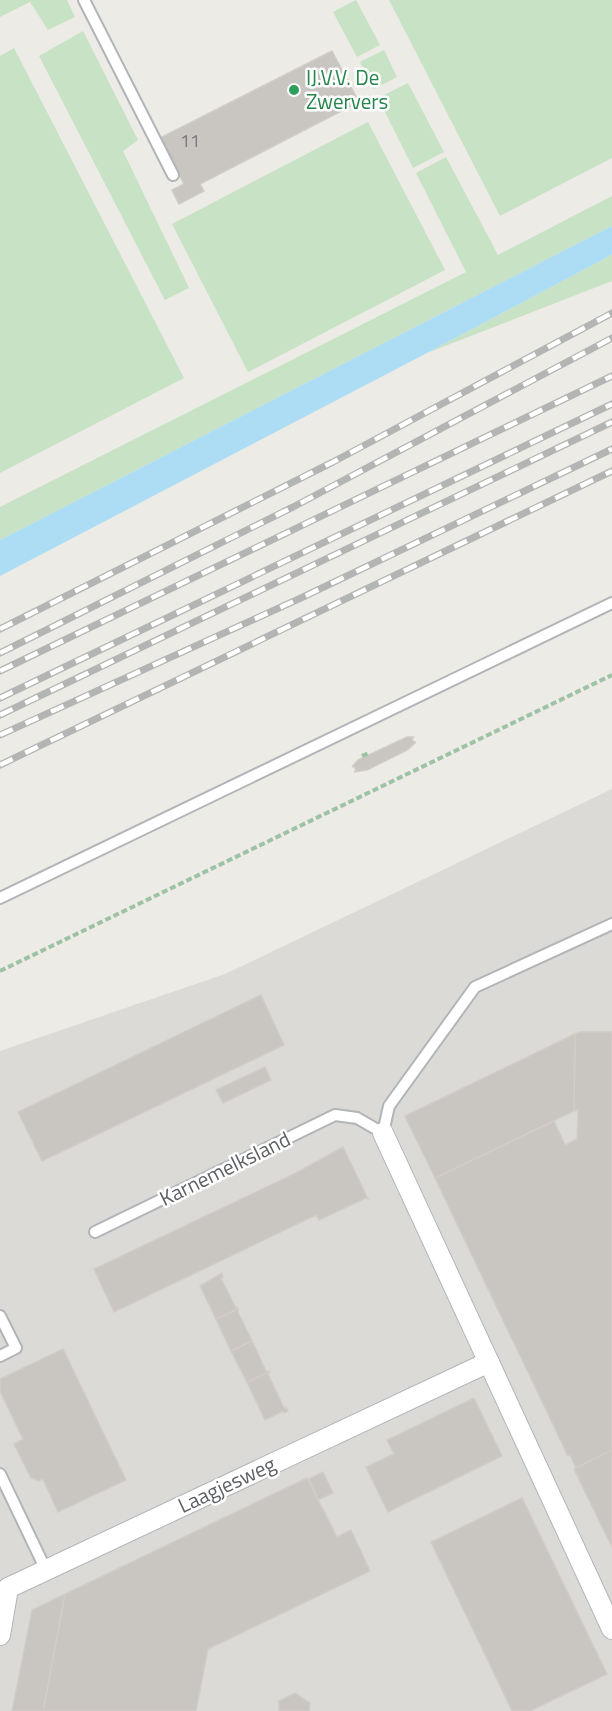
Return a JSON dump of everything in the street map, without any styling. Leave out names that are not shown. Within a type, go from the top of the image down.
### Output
[{"type":"street","points":[[383,1133],[612,1629]]},
{"type":"street","name":"Laagjesweg","points":[[0,1635],[2,1608],[8,1588],[489,1362]]},
{"type":"lane","points":[[84,0],[173,175]]},
{"type":"lane","points":[[0,897],[612,603]]},
{"type":"lane","points":[[383,1133],[389,1106],[475,987],[612,924]]},
{"type":"lane","name":"Karnemelksland","points":[[94,1232],[335,1115],[357,1118],[383,1133]]},
{"type":"lane","points":[[0,1316],[16,1348],[0,1356]]},
{"type":"lane","points":[[0,1474],[46,1570]]},
{"type":"path","points":[[0,970],[612,675]]},
{"type":"path","points":[[362,756],[369,753]]},
{"type":"shaded area","points":[[612,789],[612,1711],[0,1711],[0,1051],[225,974]]},
{"type":"green space","points":[[0,0],[67,0],[75,17],[48,30],[30,2],[0,17]]},
{"type":"green space","points":[[356,0],[380,45],[357,57],[333,12]]},
{"type":"green space","points":[[389,0],[612,0],[612,158],[500,216]]},
{"type":"green space","points":[[83,31],[138,140],[123,151],[189,288],[165,300],[39,56]]},
{"type":"green space","points":[[14,48],[184,378],[0,473],[0,56]]},
{"type":"green space","points":[[384,50],[397,77],[374,89],[360,62]]},
{"type":"green space","points":[[408,83],[444,152],[413,168],[378,98]]},
{"type":"green space","points":[[368,122],[445,270],[248,372],[172,224]]},
{"type":"green space","points":[[446,157],[498,255],[612,196],[612,226],[0,540],[0,507],[466,272],[416,173]]},
{"type":"green space","points":[[612,254],[612,281],[427,353],[602,260]]},
{"type":"water","points":[[612,226],[612,254],[602,260],[0,576],[0,540]]},
{"type":"building","points":[[332,51],[359,102],[200,184],[204,191],[179,204],[172,190],[184,184],[160,138]]},
{"type":"building","points":[[407,737],[414,737],[412,738],[414,743],[416,742],[407,750],[367,770],[354,772],[356,771],[354,766],[352,767],[358,760]]},
{"type":"building","points":[[261,995],[284,1045],[42,1161],[18,1112]]},
{"type":"building","points":[[612,1032],[612,1450],[576,1468],[570,1455],[568,1456],[435,1178],[554,1121],[565,1145],[577,1139],[578,1110],[574,1111],[575,1034]]},
{"type":"building","points":[[575,1034],[574,1111],[435,1178],[405,1116]]},
{"type":"building","points":[[265,1067],[271,1080],[223,1103],[216,1090]]},
{"type":"building","points":[[343,1147],[368,1199],[319,1220],[316,1215],[114,1312],[94,1269],[296,1173]]},
{"type":"building","points":[[222,1273],[221,1278],[238,1309],[216,1319],[200,1286]]},
{"type":"building","points":[[238,1309],[252,1341],[231,1351],[216,1319]]},
{"type":"building","points":[[252,1341],[266,1371],[269,1372],[247,1382],[231,1351]]},
{"type":"building","points":[[63,1349],[126,1480],[58,1512],[43,1479],[39,1481],[31,1478],[14,1444],[23,1439],[0,1391],[0,1379]]},
{"type":"building","points":[[269,1372],[284,1408],[286,1407],[288,1411],[284,1413],[283,1411],[265,1420],[247,1382]]},
{"type":"building","points":[[474,1398],[502,1456],[388,1512],[366,1467],[394,1454],[387,1440]]},
{"type":"building","points":[[612,1450],[612,1547],[574,1469]]},
{"type":"building","points":[[323,1472],[333,1493],[318,1500],[309,1479]]},
{"type":"building","points":[[307,1478],[337,1537],[351,1530],[370,1571],[208,1649],[196,1711],[43,1711],[65,1594]]},
{"type":"building","points":[[522,1498],[607,1674],[530,1711],[512,1711],[431,1542]]},
{"type":"building","points":[[65,1594],[43,1711],[12,1711],[32,1610]]},
{"type":"building","points":[[295,1693],[310,1703],[309,1711],[279,1711],[279,1701]]},
{"type":"railway","points":[[0,629],[333,462],[612,313]]},
{"type":"railway","points":[[0,653],[293,507],[612,338]]},
{"type":"railway","points":[[0,671],[612,376]]},
{"type":"railway","points":[[0,698],[612,404]]},
{"type":"railway","points":[[0,715],[612,422]]},
{"type":"railway","points":[[0,735],[303,597],[612,449]]},
{"type":"railway","points":[[0,765],[612,471]]},
{"type":"place","name":"IJ.V.V. De Zwervers","points":[[294,90]]}]
